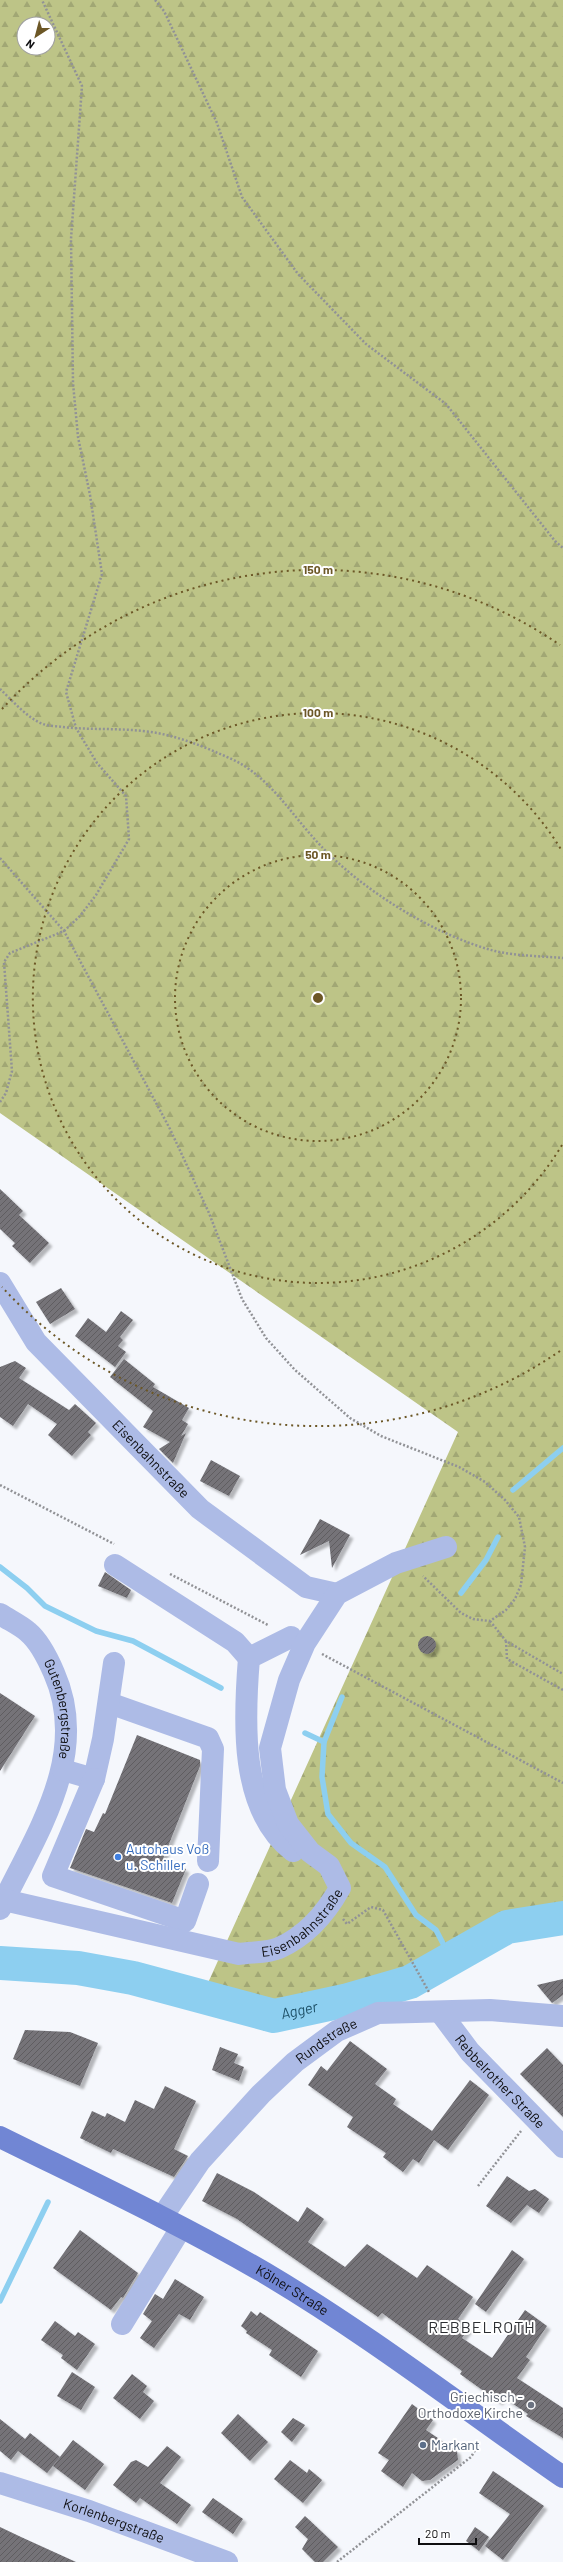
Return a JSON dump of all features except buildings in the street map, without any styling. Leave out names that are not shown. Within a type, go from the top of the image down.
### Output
[{"type":"main road","name":"Kölner Straße","points":[[0,2137],[162,2217],[265,2273],[355,2331],[563,2477]]},
{"type":"street","name":"Eisenbahnstraße","points":[[0,1283],[36,1342],[200,1509],[306,1587],[337,1594]]},
{"type":"street","name":"Eisenbahnstraße","points":[[2,1904],[239,1954],[278,1948],[309,1929],[330,1905],[340,1888],[329,1866],[310,1852],[288,1824],[275,1790],[270,1748],[289,1680],[305,1643],[337,1594],[396,1563],[446,1547]]},
{"type":"street","points":[[115,1565],[235,1642],[249,1658],[246,1738],[252,1784],[269,1824],[285,1845],[305,1860],[329,1866]]},
{"type":"street","name":"Gutenbergstraße","points":[[0,1614],[29,1633],[46,1656],[58,1681],[64,1704],[66,1730],[63,1770],[45,1818],[7,1874],[2,1904]]},
{"type":"street","points":[[249,1658],[291,1637]]},
{"type":"street","points":[[114,1663],[94,1779],[54,1876],[186,1921],[198,1884]]},
{"type":"street","points":[[108,1703],[208,1738],[213,1749],[208,1861]]},
{"type":"street","points":[[63,1770],[94,1779]]},
{"type":"street","name":"Rundstraße","points":[[162,2217],[200,2160],[256,2099],[296,2062],[337,2031],[378,2013],[436,2004],[563,2016]]},
{"type":"street","name":"Rebbelrother Straße","points":[[436,2004],[470,2052],[563,2147]]},
{"type":"street","points":[[122,2324],[182,2228]]},
{"type":"street","name":"Korlenbergstraße","points":[[0,2482],[89,2511],[227,2562]]},
{"type":"path","points":[[0,1102],[6,1093],[12,1071],[4,962],[10,953],[64,931],[80,916],[96,895],[128,840],[126,796],[97,763],[76,728],[66,692],[102,574],[90,495],[78,437],[73,383],[71,238],[82,86],[42,0]]},
{"type":"path","points":[[155,0],[164,11],[217,123],[242,197],[298,274],[366,344],[446,404],[555,541],[563,548]]},
{"type":"path","points":[[0,689],[16,705],[42,724],[76,728],[144,731],[190,741],[230,758],[265,782],[282,798],[320,845],[344,870],[376,894],[454,937],[496,951],[563,958]]},
{"type":"path","points":[[0,858],[64,931],[170,1129],[208,1213],[242,1299],[266,1338],[295,1370],[350,1418],[381,1436],[459,1467],[485,1482],[505,1500],[519,1517],[525,1547],[521,1584],[515,1599],[506,1610],[490,1621],[473,1619],[461,1613],[422,1575],[396,1563]]},
{"type":"path","points":[[490,1621],[506,1641],[563,1674]]},
{"type":"path","points":[[506,1641],[507,1659],[563,1690]]},
{"type":"path","points":[[330,1905],[347,1924],[372,1907],[379,1907],[387,1914],[436,2004]]},
{"type":"path","points":[[478,2186],[532,2116]]},
{"type":"path","points":[[337,2562],[471,2457],[490,2426]]},
{"type":"green space","points":[[0,0],[563,0],[563,1929],[450,1946],[264,2031],[207,1985],[458,1432],[0,1113]]},
{"type":"waterway","points":[[513,1490],[563,1448]]},
{"type":"waterway","points":[[461,1593],[486,1560],[498,1537]]},
{"type":"waterway","points":[[0,1567],[27,1588],[45,1606],[96,1631],[133,1641],[221,1688]]},
{"type":"waterway","points":[[324,1742],[342,1697]]},
{"type":"waterway","points":[[305,1733],[324,1742],[322,1777],[328,1814],[351,1843],[385,1867],[416,1915],[436,1930],[451,1959]]},
{"type":"waterway","name":"Agger","points":[[0,1963],[78,1968],[133,1978],[274,2016],[348,2000],[410,1982],[507,1927],[563,1918]]},
{"type":"waterway","points":[[0,2301],[48,2202]]},
{"type":"place","name":"Autohaus Voß u. Schiller","points":[[118,1857]]},
{"type":"place","name":"Griechisch - Orthodoxe Kirche","points":[[531,2405]]},
{"type":"place","name":"Markant","points":[[423,2445]]},
{"type":"district","name":"REBBELROTH","points":[[482,2327]]}]
